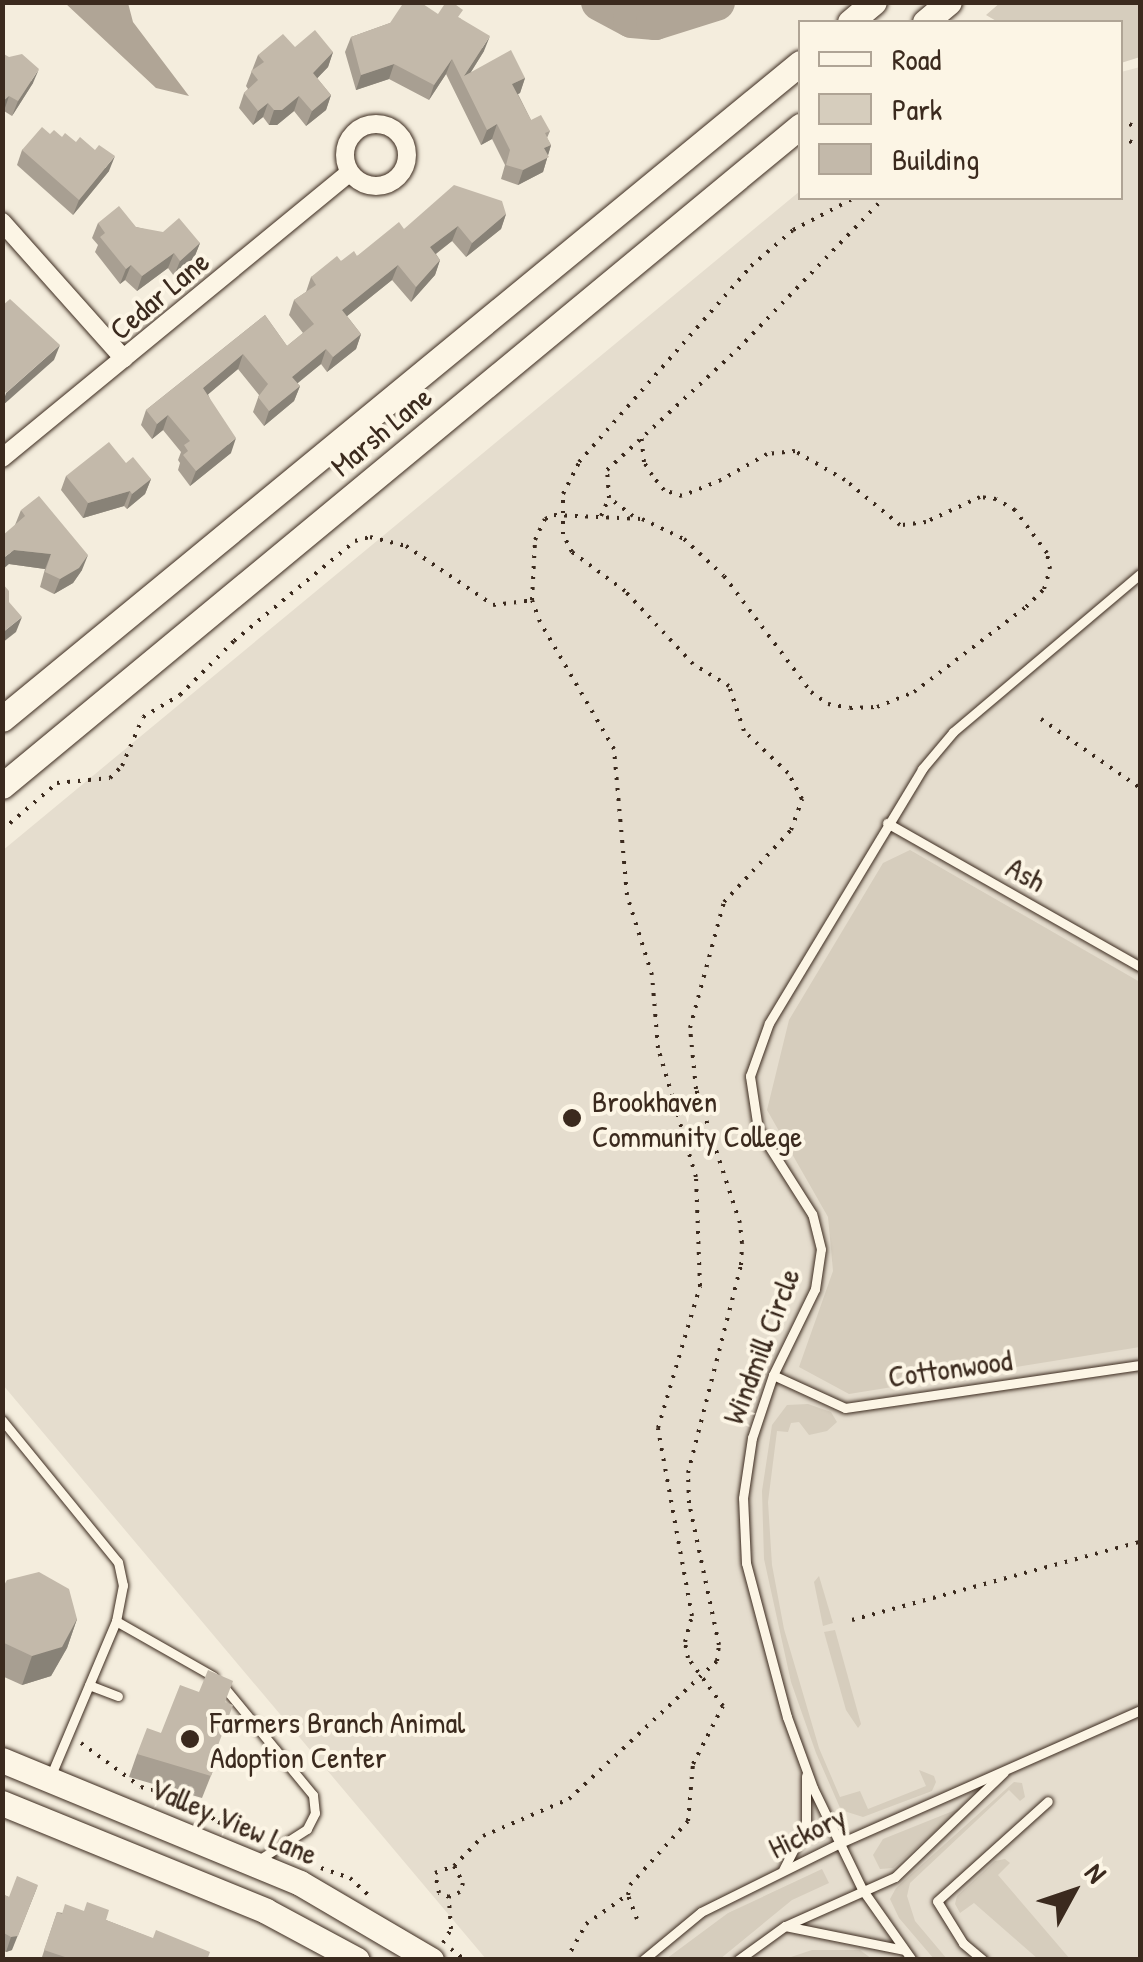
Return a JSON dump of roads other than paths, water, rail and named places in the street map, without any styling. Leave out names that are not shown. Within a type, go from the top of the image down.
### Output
[{"type":"main road","points":[[852,20],[874,2]]},
{"type":"main road","points":[[927,20],[948,2]]},
{"type":"main road","name":"Marsh Lane","points":[[2,720],[798,65]]},
{"type":"main road","name":"Marsh Lane","points":[[2,786],[798,128]]},
{"type":"main road","name":"Valley View Lane","points":[[2,1760],[256,1862],[437,1951]]},
{"type":"main road","points":[[32,1814],[50,1778]]},
{"type":"main road","points":[[2,1803],[266,1912],[357,1960]]},
{"type":"street","name":"Cedar Lane","points":[[2,458],[350,172]]},
{"type":"street","points":[[2,222],[124,359]]},
{"type":"lane","name":"Windmill Circle","points":[[912,1960],[862,1889],[806,1769],[773,1670],[746,1563],[746,1483],[752,1438],[772,1375],[815,1289],[821,1249],[812,1214],[758,1129],[750,1076],[769,1023],[922,768],[953,732],[1140,574]]},
{"type":"lane","name":"Ash","points":[[886,824],[1140,968]]},
{"type":"lane","name":"Cottonwood","points":[[772,1375],[845,1408],[1140,1366]]},
{"type":"lane","points":[[2,1420],[118,1562],[123,1585],[116,1621],[50,1778]]},
{"type":"lane","points":[[116,1621],[211,1674],[313,1795],[315,1813],[306,1829],[256,1862]]},
{"type":"lane","points":[[89,1685],[118,1696]]},
{"type":"lane","name":"Hickory","points":[[643,1960],[701,1912],[782,1871],[1140,1710]]},
{"type":"lane","points":[[782,1871],[806,1826],[806,1769]]},
{"type":"lane","name":"Hickory","points":[[738,1960],[786,1926],[910,1866],[1006,1770]]},
{"type":"lane","points":[[983,1960],[963,1943],[937,1901],[1048,1801]]},
{"type":"lane","points":[[786,1926],[904,1950]]},
{"type":"waterway","points":[[600,2],[632,19],[655,21],[716,2]]},
{"type":"place","name":"Brookhaven Community College","points":[[572,1118]]},
{"type":"place","name":"Farmers Branch Animal Adoption Center","points":[[190,1739]]}]
